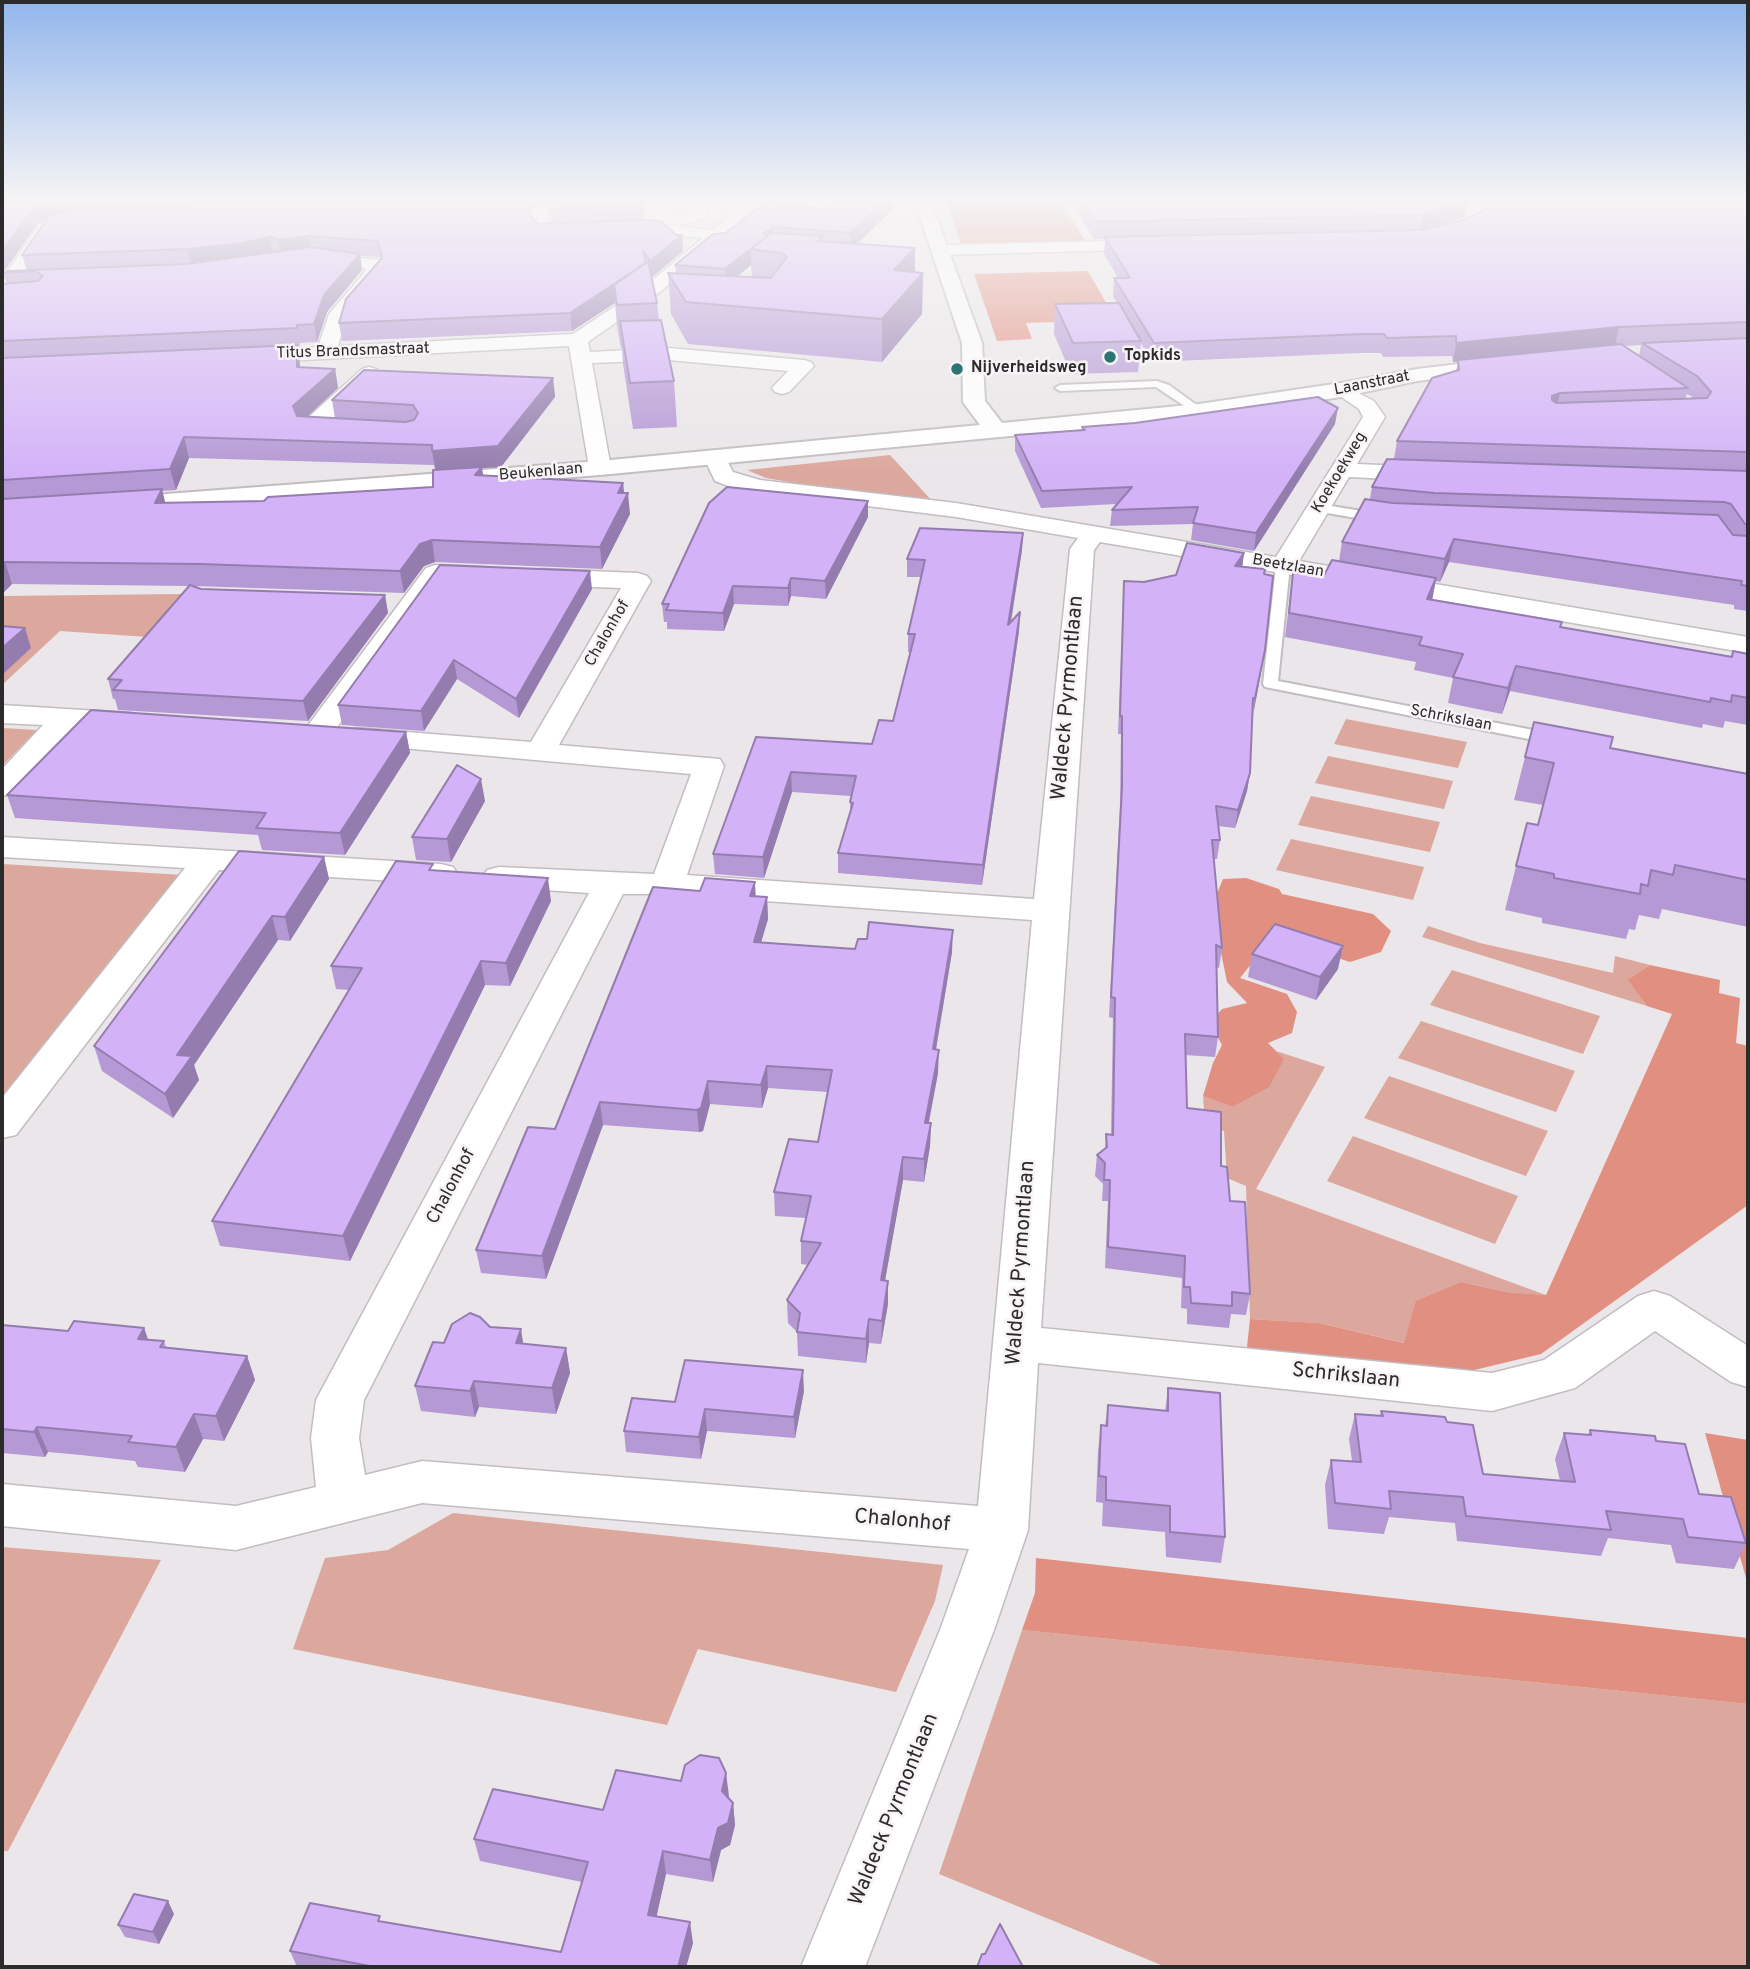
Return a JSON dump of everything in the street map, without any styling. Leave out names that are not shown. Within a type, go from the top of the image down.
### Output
[{"type":"street","points":[[326,353],[338,314],[358,291]]},
{"type":"street","points":[[600,468],[579,349],[650,291]]},
{"type":"street","points":[[955,291],[972,343],[974,402],[996,430]]},
{"type":"street","name":"Titus Brandsmastraat","points":[[232,357],[393,351],[579,349],[804,366],[782,387]]},
{"type":"street","points":[[359,430],[310,428],[393,351]]},
{"type":"street","name":"Laanstraat","points":[[996,430],[1199,411],[1341,390],[1418,374],[1531,362]]},
{"type":"street","name":"Koekoekweg","points":[[1283,566],[1374,417],[1367,405],[1341,390]]},
{"type":"street","name":"Beukenlaan","points":[[89,506],[600,468],[996,430]]},
{"type":"street","name":"Beetzlaan","points":[[715,458],[723,476],[739,483],[956,510],[1748,645]]},
{"type":"street","points":[[1343,470],[1454,474]]},
{"type":"street","name":"Waldeck Pyrmontlaan","points":[[833,1967],[967,1630],[1002,1530],[1049,911],[1082,549],[1094,534]]},
{"type":"street","name":"Chalonhof","points":[[540,752],[638,581],[435,573],[398,604],[303,733],[540,752],[709,765],[667,884]]},
{"type":"street","points":[[2,714],[164,724]]},
{"type":"street","points":[[2,787],[67,718]]},
{"type":"street","points":[[2,847],[611,884],[667,884],[1049,911]]},
{"type":"street","points":[[2,1125],[210,859]]},
{"type":"street","name":"Chalonhof","points":[[343,1501],[335,1438],[340,1400],[611,884]]},
{"type":"street","name":"Schrikslaan","points":[[1016,1343],[1492,1392],[1558,1375],[1654,1308],[1748,1369]]},
{"type":"street","name":"Chalonhof","points":[[2,1504],[236,1528],[422,1482],[1002,1530]]},
{"type":"lane","points":[[1060,388],[1157,384],[1199,411]]},
{"type":"lane","points":[[1319,508],[1399,520]]},
{"type":"lane","name":"Schrikslaan","points":[[1283,566],[1270,684],[1571,743]]},
{"type":"shaded area","points":[[980,291],[1099,291],[1116,320],[1026,323],[1032,339],[997,341]]},
{"type":"shaded area","points":[[890,455],[933,502],[766,478],[747,470]]},
{"type":"shaded area","points":[[183,594],[148,637],[60,631],[2,685],[2,596]]},
{"type":"shaded area","points":[[1346,719],[1467,742],[1458,768],[1334,744]]},
{"type":"shaded area","points":[[2,728],[37,730],[2,766]]},
{"type":"shaded area","points":[[1328,756],[1453,781],[1444,809],[1315,783]]},
{"type":"shaded area","points":[[1311,796],[1440,822],[1430,852],[1298,825]]},
{"type":"shaded area","points":[[1291,839],[1424,867],[1413,900],[1276,870]]},
{"type":"shaded area","points":[[2,864],[183,875],[2,1098]]},
{"type":"shaded area","points":[[1246,878],[1279,889],[1282,894],[1373,914],[1391,931],[1381,952],[1350,962],[1273,937],[1240,978],[1287,994],[1297,1012],[1292,1033],[1268,1043],[1284,1059],[1269,1087],[1232,1107],[1203,1096],[1213,1063],[1222,1045],[1210,1023],[1222,1009],[1247,1003],[1227,982],[1216,928],[1216,896],[1223,879]]},
{"type":"shaded area","points":[[1428,926],[1480,943],[1613,973],[1615,956],[1650,965],[1629,980],[1647,1006],[1422,937]]},
{"type":"shaded area","points":[[1650,965],[1720,980],[1719,993],[1740,998],[1736,1043],[1748,1046],[1748,1205],[1541,1354],[1466,1372],[1246,1356],[1250,1319],[1319,1323],[1404,1343],[1416,1301],[1462,1282],[1506,1292],[1546,1295],[1672,1014],[1647,1006],[1628,980]]},
{"type":"shaded area","points":[[1452,970],[1600,1016],[1583,1054],[1430,1005]]},
{"type":"shaded area","points":[[1421,1021],[1575,1071],[1556,1112],[1398,1058]]},
{"type":"shaded area","points":[[1276,1051],[1325,1067],[1256,1189],[1546,1295],[1506,1292],[1462,1282],[1405,1343],[1319,1323],[1250,1319],[1246,1186],[1227,1178],[1224,1131],[1205,1125],[1203,1096],[1232,1107],[1284,1060]]},
{"type":"shaded area","points":[[1389,1076],[1548,1131],[1526,1176],[1364,1118]]},
{"type":"shaded area","points":[[1353,1136],[1518,1196],[1495,1244],[1327,1181]]},
{"type":"shaded area","points":[[1705,1433],[1748,1440],[1748,1585]]},
{"type":"shaded area","points":[[453,1513],[943,1565],[935,1601],[896,1692],[698,1649],[667,1725],[293,1649],[325,1558],[388,1550]]},
{"type":"shaded area","points":[[2,1547],[161,1560],[8,1851],[2,1851]]},
{"type":"shaded area","points":[[1036,1558],[1748,1638],[1748,1704],[1022,1630],[1035,1593]]},
{"type":"shaded area","points":[[1022,1630],[1748,1704],[1748,1967],[1166,1967],[939,1874]]},
{"type":"building","points":[[2,291],[328,291],[314,324],[297,325],[297,328],[2,341]]},
{"type":"building","points":[[353,291],[604,291],[570,313],[339,323],[346,299]]},
{"type":"building","points":[[615,291],[654,291],[657,303],[617,305]]},
{"type":"building","points":[[679,291],[907,291],[882,319],[686,302]]},
{"type":"building","points":[[1122,291],[1748,291],[1748,322],[1619,327],[1456,343],[1456,336],[1387,338],[1384,334],[1362,334],[1154,343]]},
{"type":"building","points":[[1119,303],[1141,341],[1073,343],[1055,304]]},
{"type":"building","points":[[661,320],[674,381],[630,383],[620,321]]},
{"type":"building","points":[[1748,338],[1748,452],[1397,441],[1432,378],[1459,370],[1458,360],[1621,344],[1688,388],[1560,393],[1552,396],[1552,400],[1556,403],[1707,398],[1711,392],[1697,376],[1642,343]]},
{"type":"building","points":[[297,345],[297,367],[335,369],[293,406],[297,416],[405,422],[414,420],[418,413],[413,405],[332,400],[364,370],[553,378],[498,446],[432,451],[432,445],[184,437],[170,469],[2,480],[2,358]]},
{"type":"building","points":[[1318,397],[1338,408],[1256,533],[1193,523],[1198,507],[1112,510],[1132,487],[1042,491],[1015,435],[1085,430],[1082,427],[1135,423]]},
{"type":"building","points":[[1387,459],[1748,471],[1748,525],[1731,504],[1724,502],[1434,493],[1372,487]]},
{"type":"building","points":[[482,467],[475,475],[623,483],[618,493],[628,493],[600,547],[432,540],[420,544],[400,571],[201,564],[5,562],[2,565],[2,499],[162,489],[155,503],[264,501],[268,497],[433,487],[433,470]]},
{"type":"building","points":[[727,487],[868,501],[825,581],[791,578],[788,588],[733,586],[723,613],[666,610],[669,604],[662,604],[709,503]]},
{"type":"building","points":[[1365,499],[1392,503],[1718,515],[1733,535],[1748,536],[1748,586],[1741,585],[1742,581],[1454,539],[1445,559],[1342,542]]},
{"type":"building","points":[[920,528],[1023,533],[1008,625],[1020,612],[983,865],[838,853],[853,803],[850,802],[856,776],[791,772],[763,857],[713,854],[756,737],[872,744],[879,720],[893,721],[915,634],[908,634],[925,560],[907,559]]},
{"type":"building","points":[[1187,543],[1244,553],[1235,566],[1265,569],[1264,574],[1273,576],[1265,650],[1253,698],[1250,773],[1238,810],[1216,806],[1220,840],[1212,840],[1222,948],[1216,945],[1218,1037],[1185,1034],[1187,1108],[1221,1112],[1221,1166],[1227,1167],[1230,1201],[1245,1202],[1250,1294],[1232,1292],[1232,1306],[1191,1303],[1190,1287],[1184,1287],[1185,1256],[1108,1247],[1110,1180],[1104,1180],[1105,1163],[1097,1155],[1107,1147],[1106,1134],[1113,1135],[1115,998],[1111,997],[1122,787],[1120,716],[1124,581],[1144,582],[1176,575]]},
{"type":"building","points":[[1332,560],[1436,578],[1427,599],[1562,622],[1560,627],[1732,657],[1733,651],[1748,654],[1748,698],[1732,695],[1731,702],[1711,698],[1710,702],[1516,666],[1508,688],[1453,677],[1463,654],[1419,645],[1422,637],[1289,613],[1293,572],[1323,577]]},
{"type":"building","points":[[440,565],[590,571],[516,699],[454,660],[421,711],[338,705]]},
{"type":"building","points":[[190,585],[201,589],[385,595],[303,701],[113,690],[122,680],[108,679]]},
{"type":"building","points":[[2,626],[25,628],[2,648]]},
{"type":"building","points":[[91,710],[406,732],[340,833],[256,828],[266,813],[7,795]]},
{"type":"building","points":[[1534,722],[1613,737],[1610,748],[1748,774],[1748,880],[1675,865],[1673,875],[1651,870],[1648,886],[1641,884],[1640,894],[1554,878],[1554,874],[1516,866],[1527,823],[1538,825],[1554,763],[1525,757]]},
{"type":"building","points":[[457,765],[481,779],[447,839],[412,837]]},
{"type":"building","points":[[239,851],[324,857],[285,917],[272,916],[177,1055],[192,1056],[165,1094],[94,1046]]},
{"type":"building","points":[[396,861],[433,864],[429,870],[548,878],[506,963],[481,961],[343,1236],[212,1221],[362,968],[331,966]]},
{"type":"building","points":[[705,878],[755,882],[750,896],[767,897],[754,942],[855,949],[858,939],[867,939],[869,922],[953,930],[933,1049],[939,1050],[925,1123],[931,1123],[924,1159],[903,1157],[881,1280],[888,1281],[882,1321],[869,1319],[866,1339],[797,1332],[800,1313],[787,1300],[821,1243],[801,1241],[811,1196],[774,1192],[789,1139],[818,1142],[832,1070],[767,1066],[761,1085],[708,1081],[701,1108],[697,1110],[600,1102],[542,1256],[476,1250],[528,1127],[555,1129],[653,887],[700,891]]},
{"type":"building","points":[[1275,924],[1343,946],[1320,977],[1252,954]]},
{"type":"building","points":[[470,1313],[480,1317],[490,1327],[521,1329],[516,1343],[566,1348],[552,1388],[474,1381],[470,1391],[415,1386],[433,1342],[444,1343],[452,1324]]},
{"type":"building","points":[[74,1321],[144,1328],[138,1339],[164,1341],[160,1347],[247,1356],[216,1416],[194,1414],[176,1447],[128,1442],[132,1436],[37,1427],[34,1432],[2,1429],[2,1325],[68,1331]]},
{"type":"building","points":[[685,1360],[803,1370],[794,1417],[705,1409],[699,1437],[624,1431],[632,1398],[675,1402]]},
{"type":"building","points":[[1168,1388],[1220,1393],[1225,1537],[1170,1532],[1170,1506],[1106,1500],[1106,1477],[1099,1476],[1101,1425],[1107,1426],[1108,1405],[1168,1411]]},
{"type":"building","points":[[1381,1411],[1445,1417],[1447,1422],[1473,1425],[1483,1474],[1575,1482],[1564,1433],[1591,1435],[1590,1430],[1655,1436],[1656,1441],[1685,1444],[1699,1494],[1731,1497],[1746,1543],[1688,1537],[1683,1519],[1606,1511],[1611,1530],[1466,1516],[1463,1497],[1389,1491],[1391,1509],[1335,1503],[1331,1460],[1361,1462],[1355,1414],[1383,1416]]},
{"type":"building","points":[[700,1755],[719,1758],[726,1773],[722,1791],[733,1803],[728,1823],[718,1828],[710,1860],[663,1851],[648,1915],[690,1922],[678,1967],[375,1967],[290,1951],[310,1903],[380,1916],[378,1921],[561,1952],[588,1862],[474,1839],[493,1789],[603,1810],[616,1770],[681,1781],[685,1765]]},
{"type":"building","points":[[134,1894],[168,1901],[153,1932],[118,1925]]},
{"type":"building","points":[[1000,1924],[1023,1967],[977,1967],[982,1954],[985,1954]]},
{"type":"place","name":"Topkids","points":[[1110,357]]},
{"type":"place","name":"Nijverheidsweg","points":[[957,369]]}]
